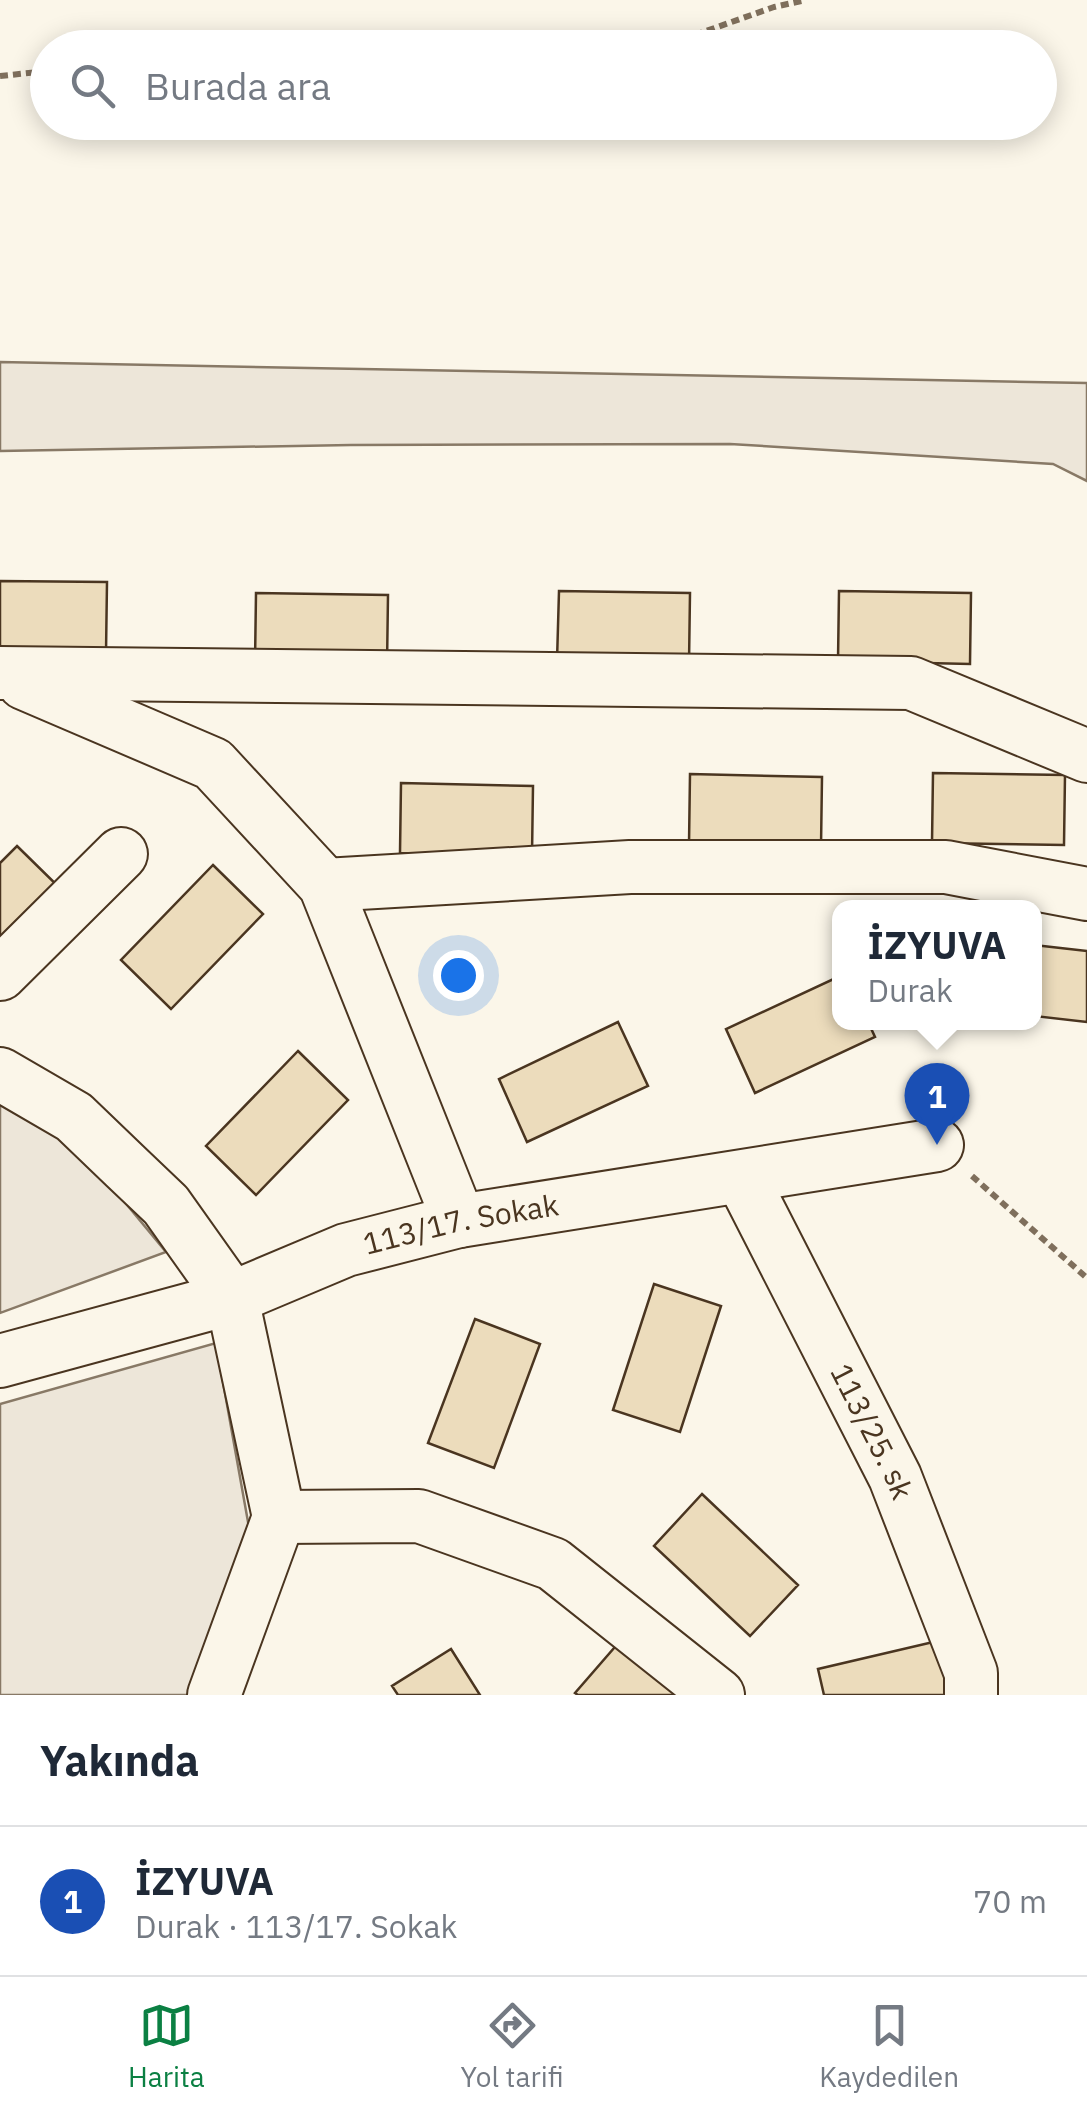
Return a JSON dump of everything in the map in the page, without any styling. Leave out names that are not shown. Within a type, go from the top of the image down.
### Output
[{"type":"street","points":[[459,1221],[325,886],[213,764],[0,673],[910,683],[1087,756]]},
{"type":"street","points":[[0,974],[121,854]]},
{"type":"street","points":[[325,886],[630,867],[946,867],[1087,894]]},
{"type":"street","points":[[0,1074],[74,1117],[166,1205],[232,1298],[279,1516],[214,1695]]},
{"type":"street","name":"113/17. Sokak","points":[[0,1361],[232,1298],[346,1250],[459,1221],[937,1145]]},
{"type":"street","name":"113/25. sk","points":[[742,1178],[896,1477],[972,1672],[971,1695]]},
{"type":"street","points":[[279,1516],[420,1516],[553,1564],[718,1695]]},
{"type":"path","points":[[709,30],[806,0]]},
{"type":"path","points":[[0,76],[30,73]]},
{"type":"path","points":[[937,1145],[1087,1278]]},
{"type":"shaded area","points":[[0,362],[1087,383],[1087,481],[1053,464],[730,444],[0,451]]},
{"type":"shaded area","points":[[0,1100],[75,1142],[166,1252],[0,1313]]},
{"type":"shaded area","points":[[216,1343],[250,1533],[199,1695],[0,1695],[0,1404]]},
{"type":"building","points":[[0,581],[107,582],[106,653],[0,651]]},
{"type":"building","points":[[559,591],[690,593],[689,664],[557,661]]},
{"type":"building","points":[[839,591],[971,593],[970,664],[838,661]]},
{"type":"building","points":[[256,593],[388,595],[387,666],[255,663]]},
{"type":"building","points":[[933,773],[1065,775],[1064,845],[932,843]]},
{"type":"building","points":[[690,774],[822,777],[821,847],[689,845]]},
{"type":"building","points":[[401,783],[533,786],[532,856],[400,853]]},
{"type":"building","points":[[17,846],[67,895],[0,964],[0,863]]},
{"type":"building","points":[[213,865],[263,914],[171,1009],[121,960]]},
{"type":"building","points":[[1042,946],[1087,951],[1087,1022],[1042,1017]]},
{"type":"building","points":[[832,980],[832,1030],[872,1030],[875,1037],[755,1093],[726,1029]]},
{"type":"building","points":[[618,1022],[648,1086],[527,1142],[499,1079]]},
{"type":"building","points":[[298,1051],[348,1100],[256,1195],[206,1146]]},
{"type":"building","points":[[654,1284],[721,1306],[680,1432],[613,1410]]},
{"type":"building","points":[[475,1319],[540,1344],[494,1468],[428,1443]]},
{"type":"building","points":[[702,1494],[798,1585],[750,1636],[654,1546]]},
{"type":"building","points":[[946,1639],[959,1695],[824,1695],[818,1669]]},
{"type":"building","points":[[621,1640],[685,1695],[575,1693]]},
{"type":"building","points":[[451,1649],[480,1695],[398,1695],[392,1686]]},
{"type":"place","name":"İZYUVA","points":[[937,1145]]}]
